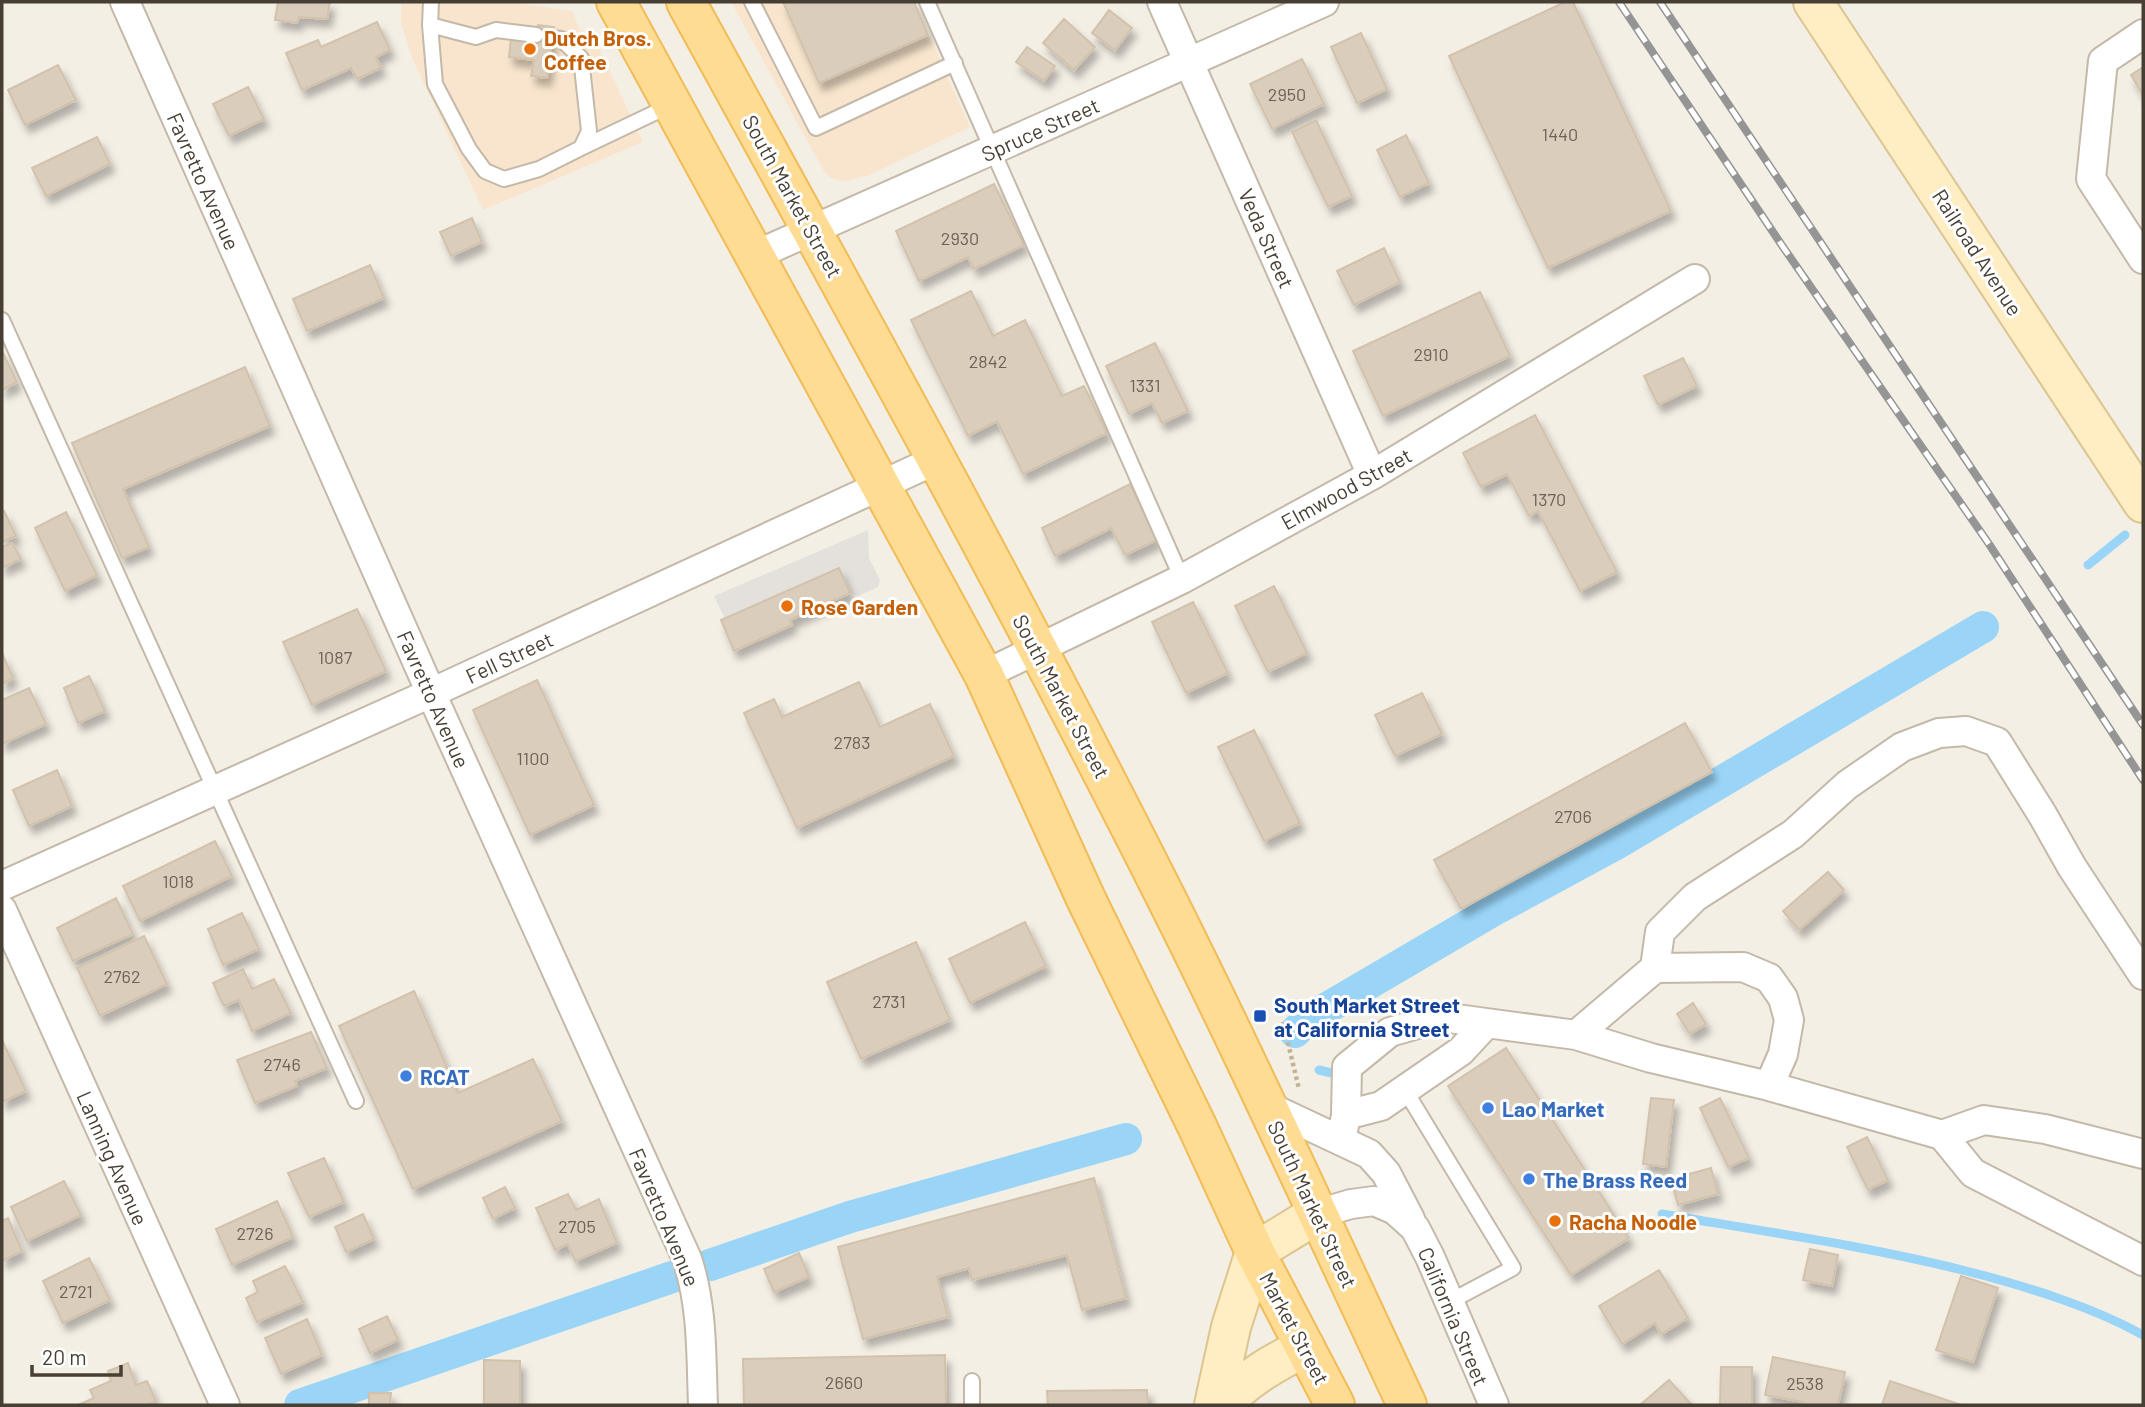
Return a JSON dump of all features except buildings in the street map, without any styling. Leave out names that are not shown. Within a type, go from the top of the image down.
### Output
[{"type":"main road","points":[[616,2],[984,675],[1086,899],[1255,1252]]},
{"type":"main road","name":"South Market Street","points":[[686,2],[937,458],[1152,870],[1283,1098],[1317,1214],[1407,1405]]},
{"type":"main road","name":"Railroad Avenue","points":[[1813,2],[2143,503]]},
{"type":"main road","points":[[1214,1405],[1231,1327],[1255,1252],[1317,1214]]},
{"type":"main road","name":"Market Street","points":[[1255,1252],[1335,1405]]},
{"type":"main road","points":[[1222,1405],[1242,1384],[1265,1367],[1305,1347]]},
{"type":"street","name":"Favretto Avenue","points":[[125,2],[431,694],[691,1270],[700,1313],[703,1405]]},
{"type":"street","name":"Veda Street","points":[[1163,2],[1372,475]]},
{"type":"street","name":"Spruce Street","points":[[756,255],[1324,2]]},
{"type":"street","points":[[2143,34],[2103,61],[2091,179],[2143,259]]},
{"type":"street","name":"Elmwood Street","points":[[984,675],[1182,579],[1372,475],[1695,279]]},
{"type":"street","name":"Fell Street","points":[[2,886],[431,694],[937,458]]},
{"type":"street","points":[[1655,968],[1660,932],[1695,897],[1793,835],[1847,785],[1902,747],[1939,733],[1966,731],[1997,742],[2072,867],[2143,975]]},
{"type":"street","name":"Lanning Avenue","points":[[2,910],[225,1405]]},
{"type":"street","points":[[1576,1035],[1655,968],[1743,967],[1769,978],[1783,998],[1789,1020],[1783,1054],[1769,1086]]},
{"type":"street","points":[[1344,1128],[1348,1067],[1390,1032],[1442,1017],[1576,1035],[1651,1058],[1769,1086],[1942,1135],[1973,1173],[2143,1261]]},
{"type":"street","points":[[1344,1128],[1461,1051],[1486,1024]]},
{"type":"street","name":"California Street","points":[[1283,1098],[1344,1128],[1378,1163],[1415,1228],[1493,1405]]},
{"type":"street","points":[[1942,1135],[1984,1120],[2045,1129],[2143,1154]]},
{"type":"street","name":"California Street","points":[[1317,1214],[1351,1203],[1374,1201],[1395,1210],[1415,1228]]},
{"type":"lane","points":[[431,2],[430,25],[435,84],[469,149],[485,171],[503,179],[539,169],[673,104]]},
{"type":"lane","points":[[752,2],[816,128],[955,63]]},
{"type":"lane","points":[[927,2],[1182,579]]},
{"type":"lane","points":[[430,25],[476,37],[496,30],[536,35]]},
{"type":"lane","points":[[552,38],[561,39],[581,58],[589,131],[581,148]]},
{"type":"lane","points":[[2,320],[356,1101]]},
{"type":"lane","points":[[1405,1090],[1514,1268],[1449,1302]]},
{"type":"lane","points":[[972,1381],[972,1405]]},
{"type":"path","points":[[1283,1021],[1283,1098]]},
{"type":"shaded area","points":[[401,2],[510,2],[572,11],[580,30],[595,40],[643,142],[483,210],[412,58],[401,23]]},
{"type":"shaded area","points":[[731,2],[914,2],[970,127],[867,176],[844,181],[831,178],[825,173]]},
{"type":"shaded area","points":[[868,530],[869,558],[880,580],[878,587],[858,596],[850,593],[839,568],[725,619],[714,596]]},
{"type":"waterway","points":[[2088,565],[2125,535]]},
{"type":"waterway","points":[[1295,1032],[1322,1011],[1494,910],[1616,844],[1983,627]]},
{"type":"waterway","points":[[1319,1070],[1336,1074]]},
{"type":"waterway","points":[[710,1265],[850,1217],[1126,1139]]},
{"type":"waterway","points":[[1662,1214],[1939,1264],[2062,1300],[2143,1335]]},
{"type":"waterway","points":[[300,1405],[678,1275]]},
{"type":"railway","points":[[1619,2],[1781,244],[1989,544],[2143,780]]},
{"type":"railway","points":[[1660,2],[2143,725]]},
{"type":"place","name":"Dutch Bros. Coffee","points":[[530,49]]},
{"type":"place","name":"Rose Garden","points":[[787,606]]},
{"type":"place","name":"South Market Street at California Street","points":[[1260,1016]]},
{"type":"place","name":"RCAT","points":[[406,1076]]},
{"type":"place","name":"Lao Market","points":[[1488,1108]]},
{"type":"place","name":"The Brass Reed","points":[[1529,1179]]},
{"type":"place","name":"Racha Noodle","points":[[1555,1221]]}]
